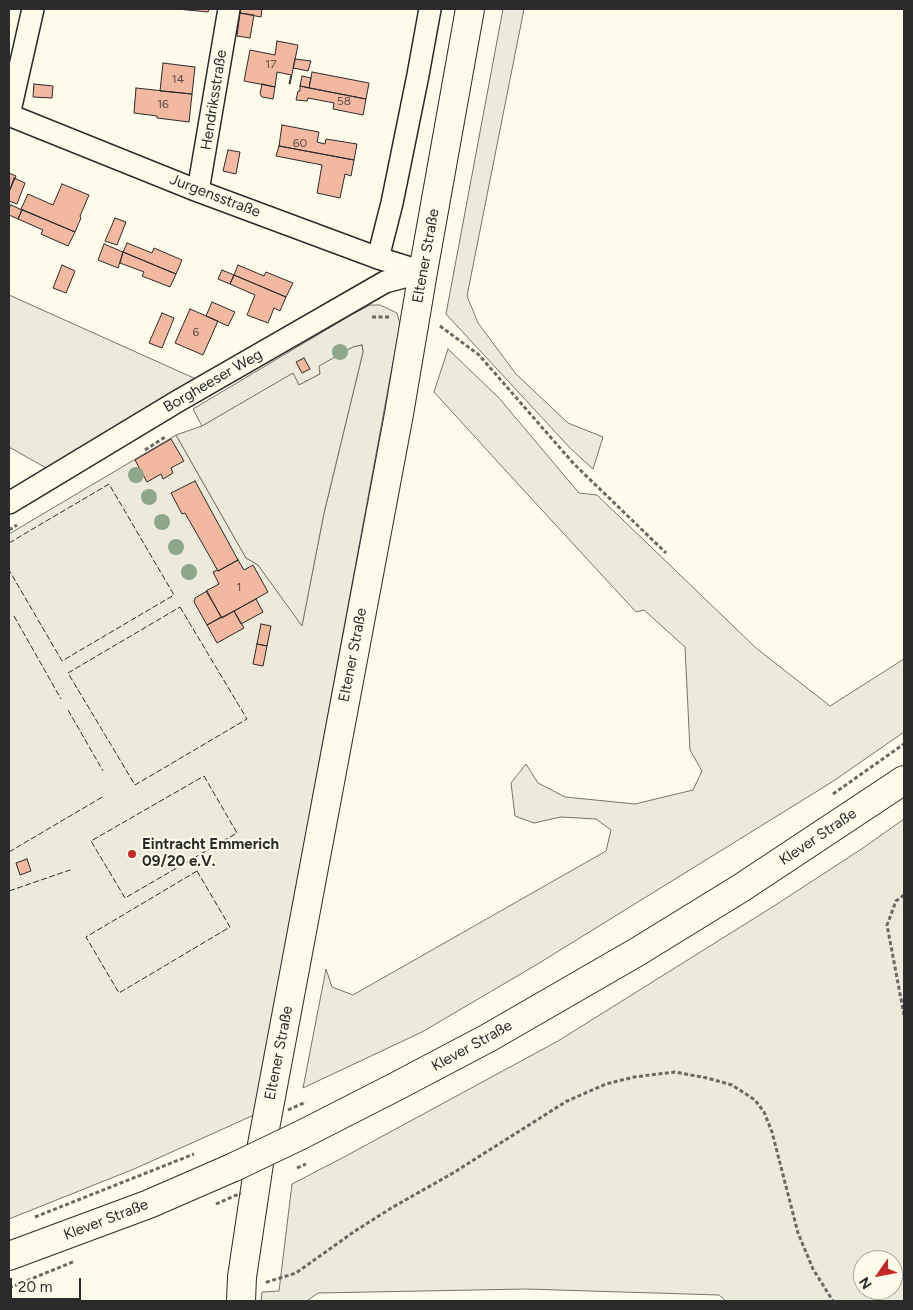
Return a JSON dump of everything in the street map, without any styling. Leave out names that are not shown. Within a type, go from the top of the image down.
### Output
[{"type":"main road","name":"Eltener Straße","points":[[241,1301],[242,1277],[261,1150],[397,424],[470,9]]},
{"type":"main road","name":"Klever Straße","points":[[9,1256],[149,1204],[234,1167],[301,1135],[488,1038],[630,957],[742,888],[904,780]]},
{"type":"street","points":[[9,115],[33,9]]},
{"type":"street","name":"Hendriksstraße","points":[[198,191],[229,9]]},
{"type":"street","points":[[378,258],[392,203],[430,9]]},
{"type":"street","name":"Jurgensstraße","points":[[9,115],[198,191],[378,258],[423,272]]},
{"type":"street","name":"Borgheeser Weg","points":[[9,503],[178,401],[377,287],[386,282],[423,272]]},
{"type":"path","points":[[416,313],[436,324],[479,355],[574,464],[666,553]]},
{"type":"path","points":[[826,799],[904,744]]},
{"type":"path","points":[[904,895],[896,901],[887,925],[904,1015]]},
{"type":"path","points":[[267,1282],[296,1273],[393,1207],[453,1173],[567,1101],[606,1084],[634,1077],[675,1072],[732,1085],[755,1100],[764,1112],[772,1132],[798,1233],[813,1269],[833,1301]]},
{"type":"path","points":[[27,1220],[198,1153]]},
{"type":"shaded area","points":[[503,9],[524,9],[467,296],[478,323],[516,374],[568,423],[603,437],[593,469],[571,449],[446,314]]},
{"type":"shaded area","points":[[9,295],[196,379],[48,469],[9,447]]},
{"type":"shaded area","name":"Eintracht Emmerich 09/20 e.V.","points":[[370,305],[380,305],[397,313],[400,324],[254,1115],[134,1169],[9,1219],[9,534],[176,435],[246,558],[258,565],[302,625],[324,513],[363,352],[362,345],[353,347],[320,366],[320,374],[299,385],[293,374],[202,426],[193,409]]},
{"type":"shaded area","points":[[362,345],[363,352],[324,513],[302,626],[258,565],[246,558],[176,435],[202,426],[293,373],[299,385],[320,374],[319,366],[353,347]]},
{"type":"shaded area","points":[[448,349],[499,398],[579,493],[597,495],[756,648],[830,706],[904,659],[904,732],[832,782],[536,965],[422,1032],[303,1088],[326,969],[332,987],[353,995],[606,851],[611,830],[596,819],[561,817],[534,823],[515,816],[511,783],[526,764],[538,783],[565,797],[635,804],[693,790],[702,771],[690,750],[685,647],[644,610],[636,612],[434,392]]},
{"type":"shaded area","points":[[904,819],[904,1301],[726,1301],[719,1295],[526,1289],[318,1293],[307,1301],[261,1301],[262,1292],[279,1291],[292,1184],[558,1041],[774,906]]},
{"type":"building","points":[[177,9],[209,9],[208,12]]},
{"type":"building","points":[[241,9],[262,9],[261,17],[240,13]]},
{"type":"building","points":[[240,13],[254,15],[250,38],[237,36]]},
{"type":"building","points":[[277,41],[298,45],[290,84],[291,75],[277,72],[275,87],[244,81],[250,50],[275,55]]},
{"type":"building","points":[[295,59],[311,61],[308,71],[293,68]]},
{"type":"building","points":[[163,63],[195,67],[192,94],[160,91]]},
{"type":"building","points":[[312,72],[369,83],[366,99],[309,88]]},
{"type":"building","points":[[302,76],[311,78],[309,88],[300,86]]},
{"type":"building","points":[[34,84],[53,86],[52,98],[33,97]]},
{"type":"building","points":[[262,84],[275,87],[273,99],[262,97],[260,94]]},
{"type":"building","points":[[300,86],[366,99],[363,115],[333,109],[334,103],[308,98],[307,101],[296,100]]},
{"type":"building","points":[[136,88],[192,94],[189,122],[134,113]]},
{"type":"building","points":[[282,125],[319,132],[317,142],[325,144],[326,139],[357,144],[354,160],[279,146]]},
{"type":"building","points":[[279,146],[354,160],[351,176],[345,174],[340,198],[317,193],[322,165],[276,156]]},
{"type":"building","points":[[228,150],[240,152],[236,174],[223,171]]},
{"type":"building","points":[[9,173],[16,176],[9,192]]},
{"type":"building","points":[[14,178],[25,183],[17,204],[9,201],[9,192]]},
{"type":"building","points":[[62,184],[89,195],[75,232],[21,209],[28,194],[53,205]]},
{"type":"building","points":[[11,205],[22,210],[18,219],[9,215]]},
{"type":"building","points":[[22,210],[75,232],[68,246],[41,234],[43,230],[18,219]]},
{"type":"building","points":[[115,218],[126,222],[117,245],[105,241]]},
{"type":"building","points":[[127,243],[152,253],[154,248],[182,260],[176,274],[123,252]]},
{"type":"building","points":[[104,244],[123,252],[118,268],[98,260]]},
{"type":"building","points":[[123,252],[176,274],[170,287],[142,276],[144,272],[120,263]]},
{"type":"building","points":[[62,265],[75,271],[66,293],[53,288]]},
{"type":"building","points":[[238,265],[264,276],[266,272],[293,283],[286,297],[234,275]]},
{"type":"building","points":[[222,270],[234,275],[230,284],[218,279]]},
{"type":"building","points":[[234,275],[286,297],[280,311],[274,308],[268,323],[247,315],[255,295],[230,284]]},
{"type":"building","points":[[212,302],[235,312],[228,326],[206,316]]},
{"type":"building","points":[[190,309],[218,321],[203,355],[175,343]]},
{"type":"building","points":[[162,313],[174,318],[162,348],[149,343]]},
{"type":"building","points":[[304,358],[310,369],[302,373],[296,362]]},
{"type":"building","points":[[171,439],[184,461],[171,468],[173,473],[163,479],[161,474],[147,482],[135,460]]},
{"type":"building","points":[[195,481],[238,560],[218,571],[185,513],[182,514],[171,493]]},
{"type":"building","points":[[238,560],[244,570],[253,565],[268,592],[222,618],[206,591],[219,584],[213,572]]},
{"type":"building","points":[[207,591],[221,617],[207,625],[194,602],[195,598]]},
{"type":"building","points":[[256,599],[263,612],[241,624],[234,611]]},
{"type":"building","points":[[234,611],[244,628],[217,643],[207,625]]},
{"type":"building","points":[[261,624],[271,626],[267,646],[257,644]]},
{"type":"building","points":[[257,644],[267,646],[263,666],[253,664]]},
{"type":"building","points":[[27,859],[31,871],[20,875],[16,863]]},
{"type":"fence","points":[[9,543],[109,484],[174,595],[62,661],[9,570]]},
{"type":"fence","points":[[180,607],[247,719],[135,785],[68,673],[180,607]]},
{"type":"fence","points":[[14,616],[61,699]]},
{"type":"fence","points":[[68,710],[103,771]]},
{"type":"fence","points":[[204,776],[237,833],[125,898],[91,841],[204,776]]},
{"type":"fence","points":[[9,852],[104,796]]},
{"type":"fence","points":[[9,891],[70,870]]},
{"type":"fence","points":[[197,871],[230,927],[119,993],[86,937],[197,871]]},
{"type":"place","name":"Eintracht Emmerich 09/20 e.V.","points":[[132,854]]}]
